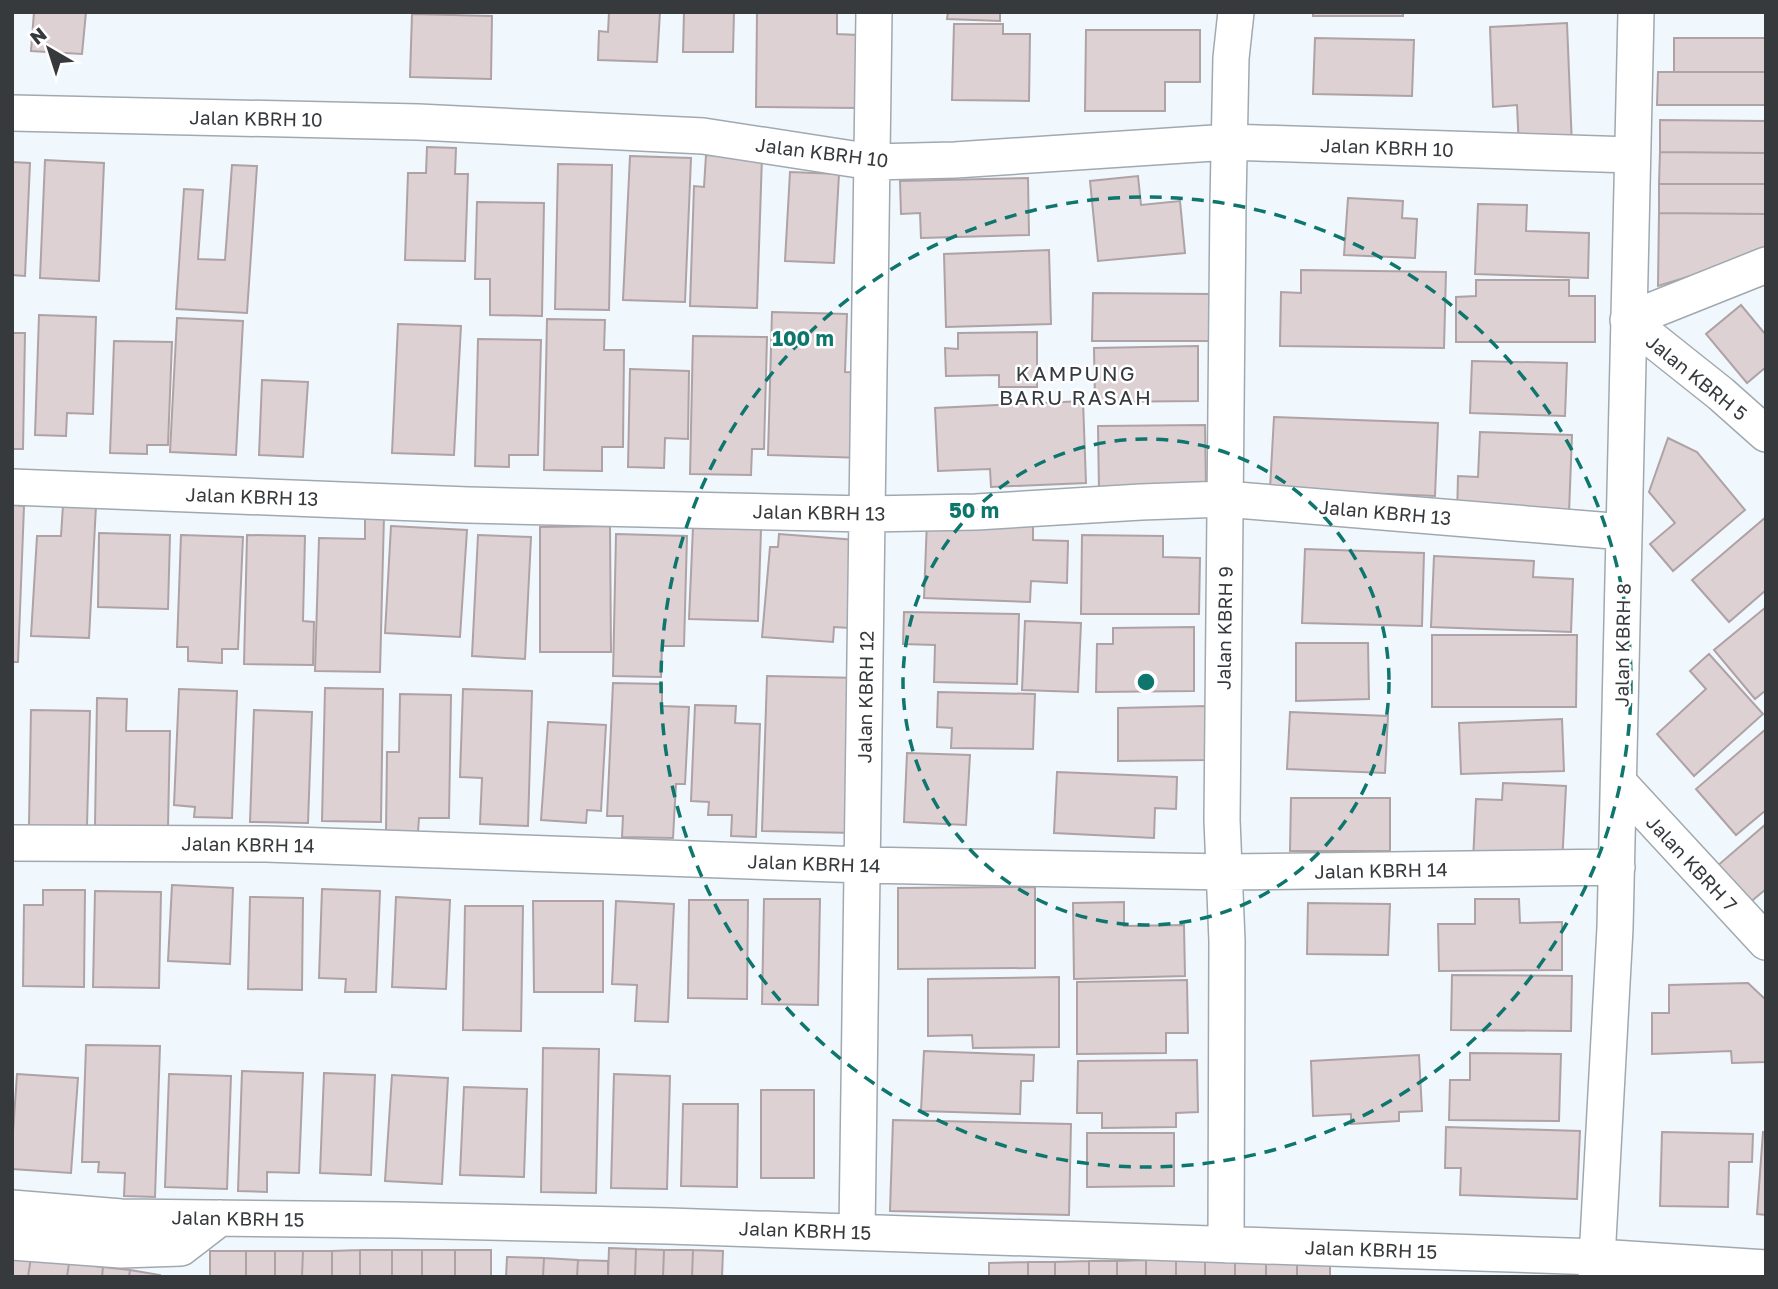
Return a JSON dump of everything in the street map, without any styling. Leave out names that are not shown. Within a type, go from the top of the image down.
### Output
[{"type":"street","name":"Jalan KBRH 12","points":[[857,1232],[874,12]]},
{"type":"street","name":"Jalan KBRH 9","points":[[1226,1245],[1227,942],[1222,820],[1229,142],[1231,58],[1236,12]]},
{"type":"street","name":"Jalan KBRH 8","points":[[1597,1267],[1617,866],[1636,12]]},
{"type":"street","name":"Jalan KBRH 10","points":[[12,113],[418,122],[703,136],[872,162],[955,160],[1229,142],[1632,155]]},
{"type":"street","points":[[1628,320],[1766,265]]},
{"type":"street","name":"Jalan KBRH 5","points":[[1628,320],[1721,394],[1766,434]]},
{"type":"street","name":"Jalan KBRH 13","points":[[12,487],[468,505],[867,514],[976,512],[1225,499],[1624,532]]},
{"type":"street","name":"Jalan KBRH 7","points":[[1619,783],[1766,942]]},
{"type":"street","name":"Jalan KBRH 14","points":[[12,843],[267,844],[863,866],[1225,872],[1617,866]]},
{"type":"street","name":"Jalan KBRH 15","points":[[12,1208],[121,1217],[397,1220],[857,1232],[1226,1245],[1597,1267],[1766,1268]]},
{"type":"street","points":[[12,1242],[121,1250],[181,1248],[219,1219]]},
{"type":"building","points":[[34,12],[86,12],[82,54],[31,51]]},
{"type":"building","points":[[609,12],[660,12],[657,62],[598,60],[599,31],[608,32]]},
{"type":"building","points":[[684,12],[734,12],[733,52],[683,52]]},
{"type":"building","points":[[757,12],[837,12],[837,34],[858,35],[857,108],[756,107]]},
{"type":"building","points":[[948,12],[1000,12],[1000,21],[947,19]]},
{"type":"building","points":[[1313,12],[1403,12],[1403,16],[1313,16]]},
{"type":"building","points":[[412,14],[492,16],[491,79],[410,77]]},
{"type":"building","points":[[1567,23],[1572,146],[1519,149],[1517,105],[1493,107],[1490,27]]},
{"type":"building","points":[[954,24],[1003,24],[1003,34],[1030,34],[1029,101],[952,100]]},
{"type":"building","points":[[1086,30],[1200,30],[1200,82],[1165,82],[1165,111],[1085,111]]},
{"type":"building","points":[[1315,38],[1414,40],[1412,96],[1313,94]]},
{"type":"building","points":[[1674,38],[1766,38],[1766,72],[1674,72]]},
{"type":"building","points":[[1658,72],[1766,72],[1766,105],[1657,105]]},
{"type":"building","points":[[1660,120],[1766,121],[1766,153],[1660,152]]},
{"type":"building","points":[[427,147],[456,148],[455,174],[468,174],[465,261],[405,260],[408,173],[426,173]]},
{"type":"building","points":[[1660,152],[1766,153],[1766,184],[1659,184]]},
{"type":"building","points":[[706,155],[762,156],[757,308],[690,306],[694,186],[704,187]]},
{"type":"building","points":[[630,156],[691,158],[685,302],[623,300]]},
{"type":"building","points":[[45,160],[104,163],[99,281],[40,278]]},
{"type":"building","points":[[12,162],[30,163],[25,276],[12,275]]},
{"type":"building","points":[[558,164],[612,165],[609,310],[555,309]]},
{"type":"building","points":[[232,165],[257,166],[247,313],[176,309],[184,189],[203,190],[198,259],[225,260]]},
{"type":"building","points":[[790,172],[839,174],[834,263],[785,261]]},
{"type":"building","points":[[1138,176],[1141,205],[1180,201],[1185,253],[1098,261],[1090,181]]},
{"type":"building","points":[[1028,178],[1029,235],[921,238],[920,213],[901,214],[900,181]]},
{"type":"building","points":[[1659,184],[1766,184],[1766,214],[1659,213]]},
{"type":"building","points":[[1348,198],[1403,201],[1402,218],[1417,219],[1415,258],[1344,255]]},
{"type":"building","points":[[477,202],[544,203],[542,316],[490,315],[490,279],[475,279]]},
{"type":"building","points":[[1478,204],[1527,205],[1526,231],[1589,233],[1588,278],[1475,274]]},
{"type":"building","points":[[1659,213],[1766,214],[1766,253],[1658,286]]},
{"type":"building","points":[[1049,250],[1051,324],[946,327],[944,254]]},
{"type":"building","points":[[1301,270],[1446,272],[1444,348],[1280,346],[1281,292],[1301,293]]},
{"type":"building","points":[[1476,280],[1569,280],[1569,296],[1595,296],[1595,342],[1456,342],[1456,297],[1476,296]]},
{"type":"building","points":[[1093,293],[1210,294],[1209,341],[1092,341]]},
{"type":"building","points":[[1741,305],[1766,335],[1766,367],[1747,383],[1706,334]]},
{"type":"building","points":[[772,312],[847,314],[845,372],[867,373],[864,458],[768,455]]},
{"type":"building","points":[[39,315],[96,317],[93,414],[67,413],[66,436],[35,435]]},
{"type":"building","points":[[177,318],[243,321],[236,455],[170,452]]},
{"type":"building","points":[[547,319],[605,320],[604,350],[624,350],[623,447],[602,447],[602,471],[544,470]]},
{"type":"building","points":[[398,324],[461,326],[454,455],[392,453]]},
{"type":"building","points":[[1037,332],[1037,387],[999,387],[999,375],[946,376],[945,348],[958,349],[958,333]]},
{"type":"building","points":[[12,333],[25,333],[23,449],[12,449]]},
{"type":"building","points":[[693,336],[767,337],[764,449],[752,449],[751,475],[690,474]]},
{"type":"building","points":[[478,339],[541,340],[538,455],[509,455],[509,467],[475,466]]},
{"type":"building","points":[[114,341],[172,342],[168,445],[147,445],[147,454],[110,453]]},
{"type":"building","points":[[1198,346],[1198,401],[1095,402],[1094,348]]},
{"type":"building","points":[[1472,361],[1567,363],[1565,416],[1470,413]]},
{"type":"building","points":[[630,369],[689,371],[688,439],[665,438],[664,468],[628,467]]},
{"type":"building","points":[[262,380],[308,382],[303,457],[259,455]]},
{"type":"building","points":[[1083,401],[1086,483],[991,487],[990,469],[938,471],[935,408]]},
{"type":"building","points":[[1274,417],[1438,423],[1435,496],[1270,489]]},
{"type":"building","points":[[1205,425],[1206,489],[1099,491],[1098,426]]},
{"type":"building","points":[[1480,432],[1572,435],[1569,513],[1457,516],[1458,476],[1478,477]]},
{"type":"building","points":[[1668,438],[1697,452],[1745,510],[1673,571],[1650,544],[1675,523],[1649,492]]},
{"type":"building","points":[[12,505],[24,506],[18,662],[12,662]]},
{"type":"building","points":[[63,505],[96,506],[89,638],[31,636],[37,536],[61,536]]},
{"type":"building","points":[[365,515],[384,515],[380,672],[315,671],[319,538],[365,539]]},
{"type":"building","points":[[1766,517],[1766,590],[1729,622],[1692,580]]},
{"type":"building","points":[[927,520],[1033,523],[1033,540],[1068,541],[1067,583],[1031,581],[1030,602],[924,598]]},
{"type":"building","points":[[391,526],[467,530],[460,637],[385,633]]},
{"type":"building","points":[[610,526],[611,652],[540,652],[540,527]]},
{"type":"building","points":[[693,527],[761,529],[758,621],[689,619]]},
{"type":"building","points":[[99,533],[170,535],[168,609],[98,607]]},
{"type":"building","points":[[616,534],[687,536],[684,646],[662,646],[661,677],[613,676]]},
{"type":"building","points":[[779,534],[856,540],[849,628],[834,627],[833,642],[762,637],[770,547],[778,547]]},
{"type":"building","points":[[181,535],[243,537],[238,649],[222,649],[222,663],[188,661],[188,647],[177,647]]},
{"type":"building","points":[[247,535],[305,536],[303,621],[314,622],[313,665],[244,664]]},
{"type":"building","points":[[478,535],[531,537],[525,659],[472,656]]},
{"type":"building","points":[[1082,535],[1163,536],[1163,557],[1200,558],[1199,614],[1081,614]]},
{"type":"building","points":[[1305,549],[1424,553],[1422,626],[1302,623]]},
{"type":"building","points":[[1434,556],[1534,561],[1533,577],[1573,579],[1571,632],[1431,627]]},
{"type":"building","points":[[1766,607],[1766,690],[1755,699],[1714,650]]},
{"type":"building","points":[[904,612],[1019,614],[1017,684],[934,682],[935,645],[903,644]]},
{"type":"building","points":[[1025,621],[1081,623],[1078,692],[1022,690]]},
{"type":"building","points":[[1194,627],[1194,691],[1096,692],[1097,644],[1113,644],[1113,628]]},
{"type":"building","points":[[1432,635],[1577,635],[1576,707],[1432,707]]},
{"type":"building","points":[[1296,643],[1368,643],[1369,699],[1296,701]]},
{"type":"building","points":[[1709,654],[1763,714],[1694,776],[1657,734],[1706,689],[1690,671]]},
{"type":"building","points":[[767,676],[859,678],[854,833],[762,831]]},
{"type":"building","points":[[613,683],[662,684],[662,706],[689,707],[685,784],[676,784],[673,838],[622,837],[623,816],[607,816]]},
{"type":"building","points":[[325,688],[383,689],[381,822],[322,821]]},
{"type":"building","points":[[179,689],[237,691],[232,818],[194,817],[195,807],[174,805]]},
{"type":"building","points":[[463,689],[532,691],[528,826],[480,824],[482,778],[460,777]]},
{"type":"building","points":[[938,692],[1035,694],[1033,749],[951,748],[952,728],[937,727]]},
{"type":"building","points":[[400,694],[451,695],[449,818],[419,818],[418,832],[386,832],[387,752],[399,752]]},
{"type":"building","points":[[97,698],[127,699],[126,731],[170,731],[168,827],[95,826]]},
{"type":"building","points":[[695,705],[736,706],[735,723],[760,724],[756,837],[731,836],[732,815],[708,815],[709,802],[691,801]]},
{"type":"building","points":[[1207,706],[1207,760],[1118,761],[1118,708]]},
{"type":"building","points":[[31,710],[90,711],[87,826],[29,826]]},
{"type":"building","points":[[254,710],[312,712],[308,823],[250,822]]},
{"type":"building","points":[[1290,712],[1388,716],[1385,773],[1287,769]]},
{"type":"building","points":[[1562,719],[1564,771],[1461,774],[1459,723]]},
{"type":"building","points":[[548,722],[606,725],[601,811],[587,810],[586,823],[541,820]]},
{"type":"building","points":[[1766,729],[1766,810],[1736,835],[1696,789]]},
{"type":"building","points":[[907,753],[970,755],[966,825],[904,822]]},
{"type":"building","points":[[1057,772],[1177,777],[1176,809],[1155,808],[1154,838],[1054,833]]},
{"type":"building","points":[[1503,783],[1566,786],[1562,865],[1473,861],[1476,799],[1502,800]]},
{"type":"building","points":[[1291,798],[1390,798],[1390,851],[1290,851]]},
{"type":"building","points":[[1766,824],[1766,889],[1748,904],[1716,867]]},
{"type":"building","points":[[172,885],[233,888],[230,964],[168,961]]},
{"type":"building","points":[[1035,887],[1035,968],[898,969],[898,888]]},
{"type":"building","points":[[322,889],[380,891],[376,992],[345,992],[346,979],[319,978]]},
{"type":"building","points":[[43,890],[85,890],[84,987],[23,986],[24,905],[43,905]]},
{"type":"building","points":[[95,891],[161,892],[159,988],[93,987]]},
{"type":"building","points":[[250,897],[303,898],[302,990],[248,989]]},
{"type":"building","points":[[396,897],[450,900],[446,989],[392,987]]},
{"type":"building","points":[[764,899],[820,899],[818,1005],[762,1004]]},
{"type":"building","points":[[1475,899],[1519,899],[1520,923],[1562,922],[1562,970],[1439,971],[1438,924],[1475,924]]},
{"type":"building","points":[[689,900],[748,900],[747,999],[688,998]]},
{"type":"building","points":[[533,901],[603,901],[603,992],[534,992]]},
{"type":"building","points":[[616,901],[674,904],[668,1022],[635,1021],[637,985],[612,984]]},
{"type":"building","points":[[1124,902],[1124,926],[1184,925],[1185,976],[1074,979],[1073,903]]},
{"type":"building","points":[[1308,903],[1390,904],[1388,955],[1307,954]]},
{"type":"building","points":[[465,906],[523,906],[521,1031],[463,1030]]},
{"type":"building","points":[[1452,975],[1572,976],[1571,1031],[1451,1030]]},
{"type":"building","points":[[1059,977],[1059,1047],[973,1048],[972,1035],[928,1036],[928,979]]},
{"type":"building","points":[[1187,980],[1188,1033],[1166,1033],[1166,1053],[1077,1054],[1077,982]]},
{"type":"building","points":[[1748,983],[1766,1000],[1766,1062],[1732,1063],[1731,1051],[1652,1054],[1652,1013],[1669,1013],[1669,985]]},
{"type":"building","points":[[86,1045],[160,1046],[155,1197],[124,1196],[125,1173],[98,1172],[99,1162],[82,1162]]},
{"type":"building","points":[[543,1048],[599,1049],[596,1193],[541,1192]]},
{"type":"building","points":[[924,1051],[1034,1055],[1033,1081],[1021,1081],[1020,1114],[921,1111]]},
{"type":"building","points":[[1470,1053],[1561,1054],[1559,1121],[1449,1120],[1450,1080],[1470,1080]]},
{"type":"building","points":[[1419,1055],[1422,1111],[1399,1112],[1399,1121],[1351,1124],[1351,1114],[1313,1116],[1311,1061]]},
{"type":"building","points":[[1197,1060],[1198,1112],[1176,1113],[1176,1127],[1102,1128],[1102,1113],[1077,1113],[1078,1061]]},
{"type":"building","points":[[242,1071],[303,1073],[299,1173],[267,1172],[267,1192],[238,1191]]},
{"type":"building","points":[[324,1073],[375,1075],[371,1175],[320,1173]]},
{"type":"building","points":[[17,1074],[78,1078],[71,1173],[12,1169]]},
{"type":"building","points":[[169,1074],[231,1076],[227,1189],[165,1187]]},
{"type":"building","points":[[614,1074],[670,1076],[667,1189],[611,1188]]},
{"type":"building","points":[[392,1075],[448,1078],[442,1184],[385,1181]]},
{"type":"building","points":[[464,1087],[527,1089],[524,1177],[460,1175]]},
{"type":"building","points":[[761,1090],[814,1090],[814,1178],[761,1178]]},
{"type":"building","points":[[683,1104],[738,1104],[737,1187],[681,1186]]},
{"type":"building","points":[[893,1120],[1071,1124],[1069,1215],[890,1211]]},
{"type":"building","points":[[1446,1127],[1580,1131],[1577,1199],[1460,1195],[1461,1168],[1445,1168]]},
{"type":"building","points":[[1662,1132],[1753,1134],[1752,1162],[1729,1162],[1728,1207],[1660,1206]]},
{"type":"building","points":[[1763,1132],[1766,1132],[1766,1215],[1757,1214]]},
{"type":"building","points":[[1087,1133],[1174,1133],[1174,1186],[1087,1187]]},
{"type":"building","points":[[609,1248],[636,1249],[635,1277],[608,1277]]},
{"type":"building","points":[[636,1249],[664,1250],[663,1277],[635,1277]]},
{"type":"building","points":[[360,1250],[392,1250],[392,1277],[360,1277]]},
{"type":"building","points":[[360,1250],[360,1277],[332,1277],[332,1251]]},
{"type":"building","points":[[392,1250],[422,1250],[422,1277],[392,1277]]},
{"type":"building","points":[[422,1250],[455,1250],[455,1277],[422,1277]]},
{"type":"building","points":[[455,1250],[491,1250],[491,1277],[455,1277]]},
{"type":"building","points":[[664,1250],[693,1250],[692,1277],[663,1277]]},
{"type":"building","points":[[693,1250],[723,1251],[722,1277],[692,1277]]},
{"type":"building","points":[[210,1251],[246,1251],[246,1277],[210,1277]]},
{"type":"building","points":[[246,1251],[275,1251],[275,1277],[246,1277]]},
{"type":"building","points":[[275,1251],[303,1251],[302,1277],[275,1277]]},
{"type":"building","points":[[303,1251],[332,1251],[332,1277],[302,1277]]},
{"type":"building","points":[[12,1255],[31,1257],[28,1277],[12,1277]]},
{"type":"building","points":[[31,1257],[69,1263],[67,1277],[28,1277]]},
{"type":"building","points":[[507,1257],[544,1258],[543,1277],[506,1277]]},
{"type":"building","points":[[544,1258],[578,1260],[577,1277],[543,1277]]},
{"type":"building","points":[[1297,1258],[1330,1258],[1330,1277],[1297,1277]]},
{"type":"building","points":[[1297,1258],[1297,1277],[1266,1277],[1266,1259]]},
{"type":"building","points":[[1235,1259],[1266,1259],[1266,1277],[1235,1277]]},
{"type":"building","points":[[1235,1259],[1235,1277],[1205,1277],[1205,1260]]},
{"type":"building","points":[[578,1260],[608,1261],[608,1277],[577,1277]]},
{"type":"building","points":[[1146,1260],[1176,1260],[1176,1277],[1146,1277]]},
{"type":"building","points":[[1146,1260],[1146,1277],[1117,1277],[1117,1261]]},
{"type":"building","points":[[1176,1260],[1205,1260],[1205,1277],[1176,1277]]},
{"type":"building","points":[[1089,1261],[1117,1261],[1117,1277],[1089,1277]]},
{"type":"building","points":[[1089,1261],[1089,1277],[1055,1277],[1055,1262]]},
{"type":"building","points":[[1028,1262],[1028,1277],[989,1277],[989,1263]]},
{"type":"building","points":[[1028,1262],[1055,1262],[1055,1277],[1028,1277]]},
{"type":"building","points":[[69,1263],[103,1267],[102,1277],[67,1277]]},
{"type":"building","points":[[103,1267],[130,1270],[129,1277],[102,1277]]},
{"type":"building","points":[[130,1270],[160,1275],[160,1277],[129,1277]]},
{"type":"district","name":"KAMPUNG BARU RASAH","points":[[1076,385]]}]
